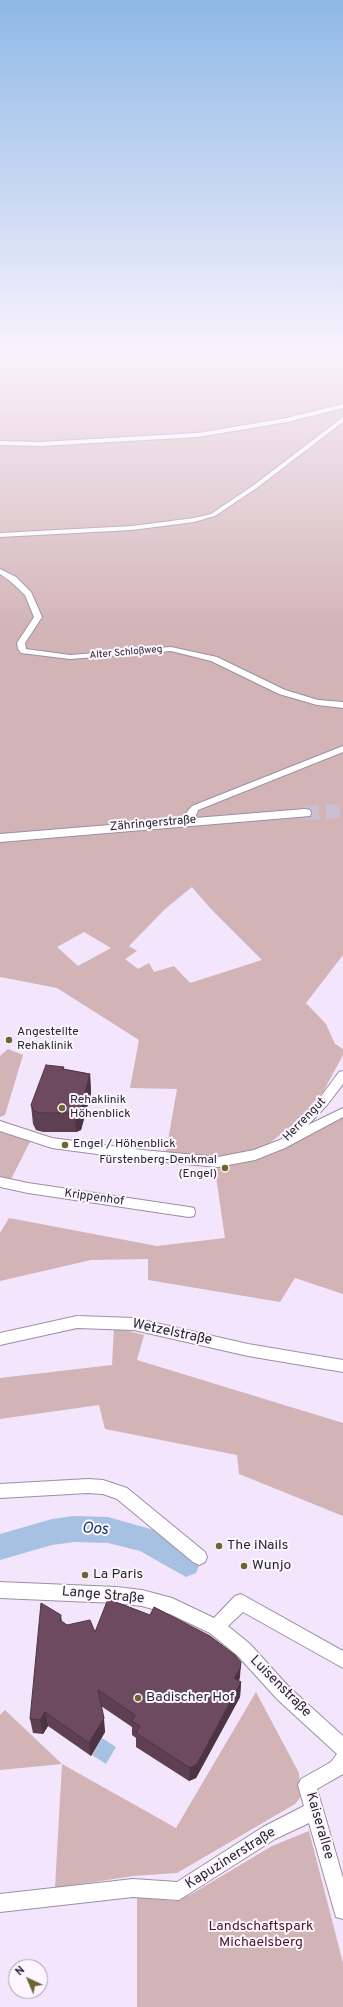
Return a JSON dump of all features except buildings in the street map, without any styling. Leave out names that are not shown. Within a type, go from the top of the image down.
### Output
[{"type":"main road","name":"Zähringerstraße","points":[[0,838],[190,821],[306,813]]},
{"type":"street","points":[[0,535],[132,528],[194,520],[214,515],[256,486],[307,447]]},
{"type":"street","name":"Alter Schloßweg","points":[[0,571],[13,579],[28,594],[38,617],[22,643],[22,649],[24,651],[70,657],[150,650],[171,650],[214,659],[282,692],[317,702],[343,705]]},
{"type":"street","points":[[190,821],[191,813],[196,808],[343,749]]},
{"type":"street","name":"Herrengut","points":[[281,1145],[323,1102],[343,1075]]},
{"type":"street","points":[[0,1126],[52,1143],[142,1155],[218,1162],[255,1154],[281,1145],[343,1112]]},
{"type":"street","name":"Krippenhof","points":[[0,1182],[28,1188],[189,1212]]},
{"type":"street","name":"Wetzelstraße","points":[[0,1339],[77,1322],[134,1324],[248,1350],[343,1366]]},
{"type":"street","points":[[0,1491],[88,1486],[103,1487],[122,1493],[198,1557]]},
{"type":"street","name":"Lange Straße","points":[[0,1590],[116,1595],[142,1598],[172,1606],[216,1627]]},
{"type":"street","points":[[216,1627],[241,1602],[314,1642],[343,1660]]},
{"type":"street","name":"Luisenstraße","points":[[216,1627],[244,1650],[282,1693],[343,1748]]},
{"type":"street","name":"Kaiserallee","points":[[343,1760],[337,1768],[307,1785],[343,1910]]},
{"type":"street","name":"Kapuzinerstraße","points":[[0,1903],[133,1888],[179,1891],[269,1833],[314,1811]]},
{"type":"green space","points":[[0,447],[343,447],[343,955],[306,1003],[326,1024],[335,1044],[343,1049],[343,1055],[323,1092],[291,1126],[256,1154],[343,1112],[343,1294],[295,1278],[280,1302],[148,1280],[148,1259],[91,1260],[0,1281],[0,1233],[9,1218],[157,1246],[225,1238],[216,1177],[218,1162],[251,1155],[218,1156],[166,1152],[177,1089],[130,1088],[139,1040],[57,988],[0,977]],"holes":[[[192,887],[210,908],[262,960],[190,983],[174,966],[154,972],[149,963],[138,969],[125,959],[137,951],[129,946],[165,909]],[[84,932],[111,948],[78,966],[57,947]]]},
{"type":"green space","points":[[8,1049],[23,1055],[5,1115],[0,1117],[0,1056]]},
{"type":"green space","points":[[0,1130],[32,1138],[11,1179],[0,1176]]},
{"type":"green space","points":[[114,1327],[144,1335],[137,1360],[343,1423],[343,1516],[239,1474],[237,1455],[105,1429],[99,1405],[0,1419],[0,1378],[112,1365]]},
{"type":"green space","points":[[256,1692],[299,1773],[300,1798],[295,1804],[177,1873],[133,1876],[55,1888],[62,1764],[176,1828]]},
{"type":"green space","points":[[5,1710],[62,1764],[0,1770],[0,1715]]},
{"type":"green space","name":"Landschaftspark Michaelsberg","points":[[309,1831],[343,1963],[343,2007],[137,2007],[137,1897],[175,1901],[190,1895],[272,1846]]},
{"type":"water","points":[[102,1738],[116,1747],[106,1764],[92,1755]]},
{"type":"waterway","name":"Oos","points":[[0,1547],[52,1532],[74,1529],[108,1530],[145,1539],[186,1563]]},
{"type":"tunnel","points":[[305,813],[343,811]]},
{"type":"place","name":"Angestellte Rehaklinik","points":[[9,1040]]},
{"type":"place","name":"Rehaklinik Höhenblick","points":[[62,1108]]},
{"type":"place","name":"Engel / Höhenblick","points":[[65,1145]]},
{"type":"place","name":"Fürstenberg-Denkmal (Engel)","points":[[225,1168]]},
{"type":"place","name":"The iNails","points":[[219,1546]]},
{"type":"place","name":"Wunjo","points":[[244,1566]]},
{"type":"place","name":"La Paris","points":[[85,1575]]},
{"type":"place","name":"Badischer Hof","points":[[138,1698]]}]
